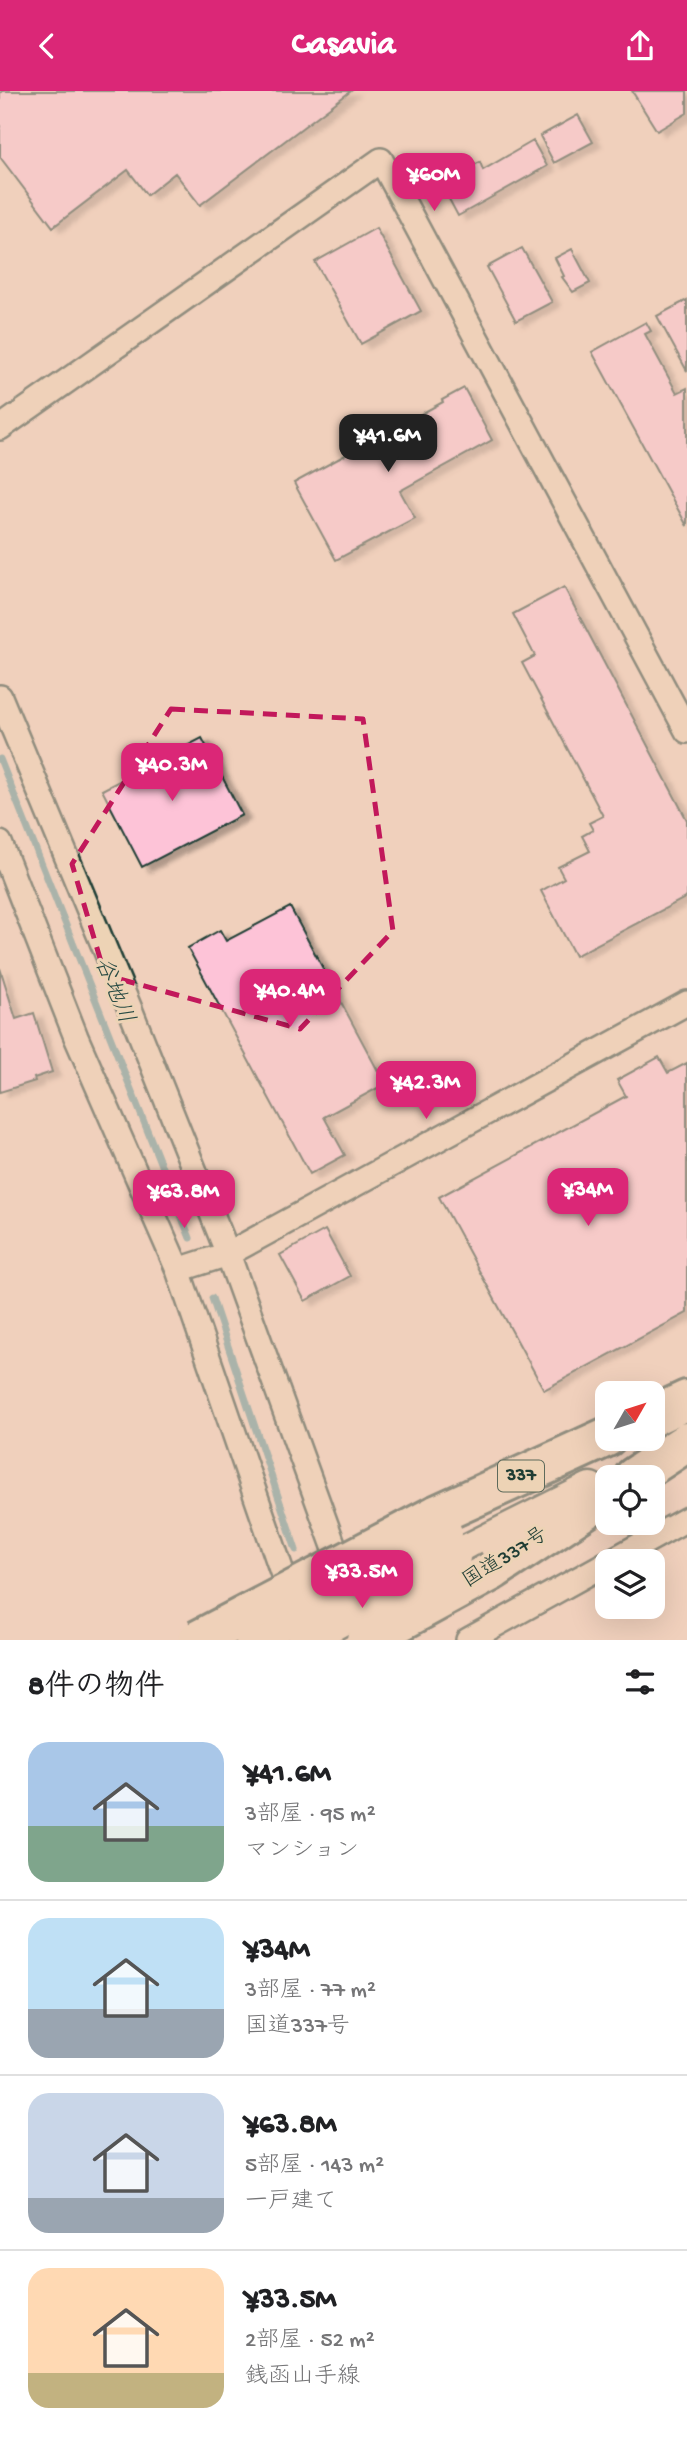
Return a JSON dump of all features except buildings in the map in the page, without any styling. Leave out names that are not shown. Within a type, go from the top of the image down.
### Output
[{"type":"highway","points":[[642,1465],[674,1420]]},
{"type":"highway","name":"337","points":[[198,1640],[445,1535],[595,1444]]},
{"type":"highway","name":"国道337号","points":[[367,1640],[492,1571],[595,1503]]},
{"type":"street","points":[[0,428],[381,160],[687,731]]},
{"type":"street","points":[[0,697],[229,1254],[367,1640]]},
{"type":"street","points":[[0,843],[76,1037],[178,1270],[304,1640],[445,1535],[595,1484]]},
{"type":"street","points":[[178,1270],[229,1254],[687,1003]]},
{"type":"street","points":[[626,1465],[674,1420]]},
{"type":"street","points":[[252,1640],[596,1451]]},
{"type":"street","points":[[633,1549],[687,1519]]},
{"type":"street","points":[[468,1640],[595,1570]]},
{"type":"highlighted area","points":[[171,709],[363,719],[393,931],[300,1029],[105,975],[72,864]]},
{"type":"waterway","name":"谷地川","points":[[0,759],[190,1238]]},
{"type":"waterway","name":"谷地川","points":[[212,1298],[296,1550]]}]
